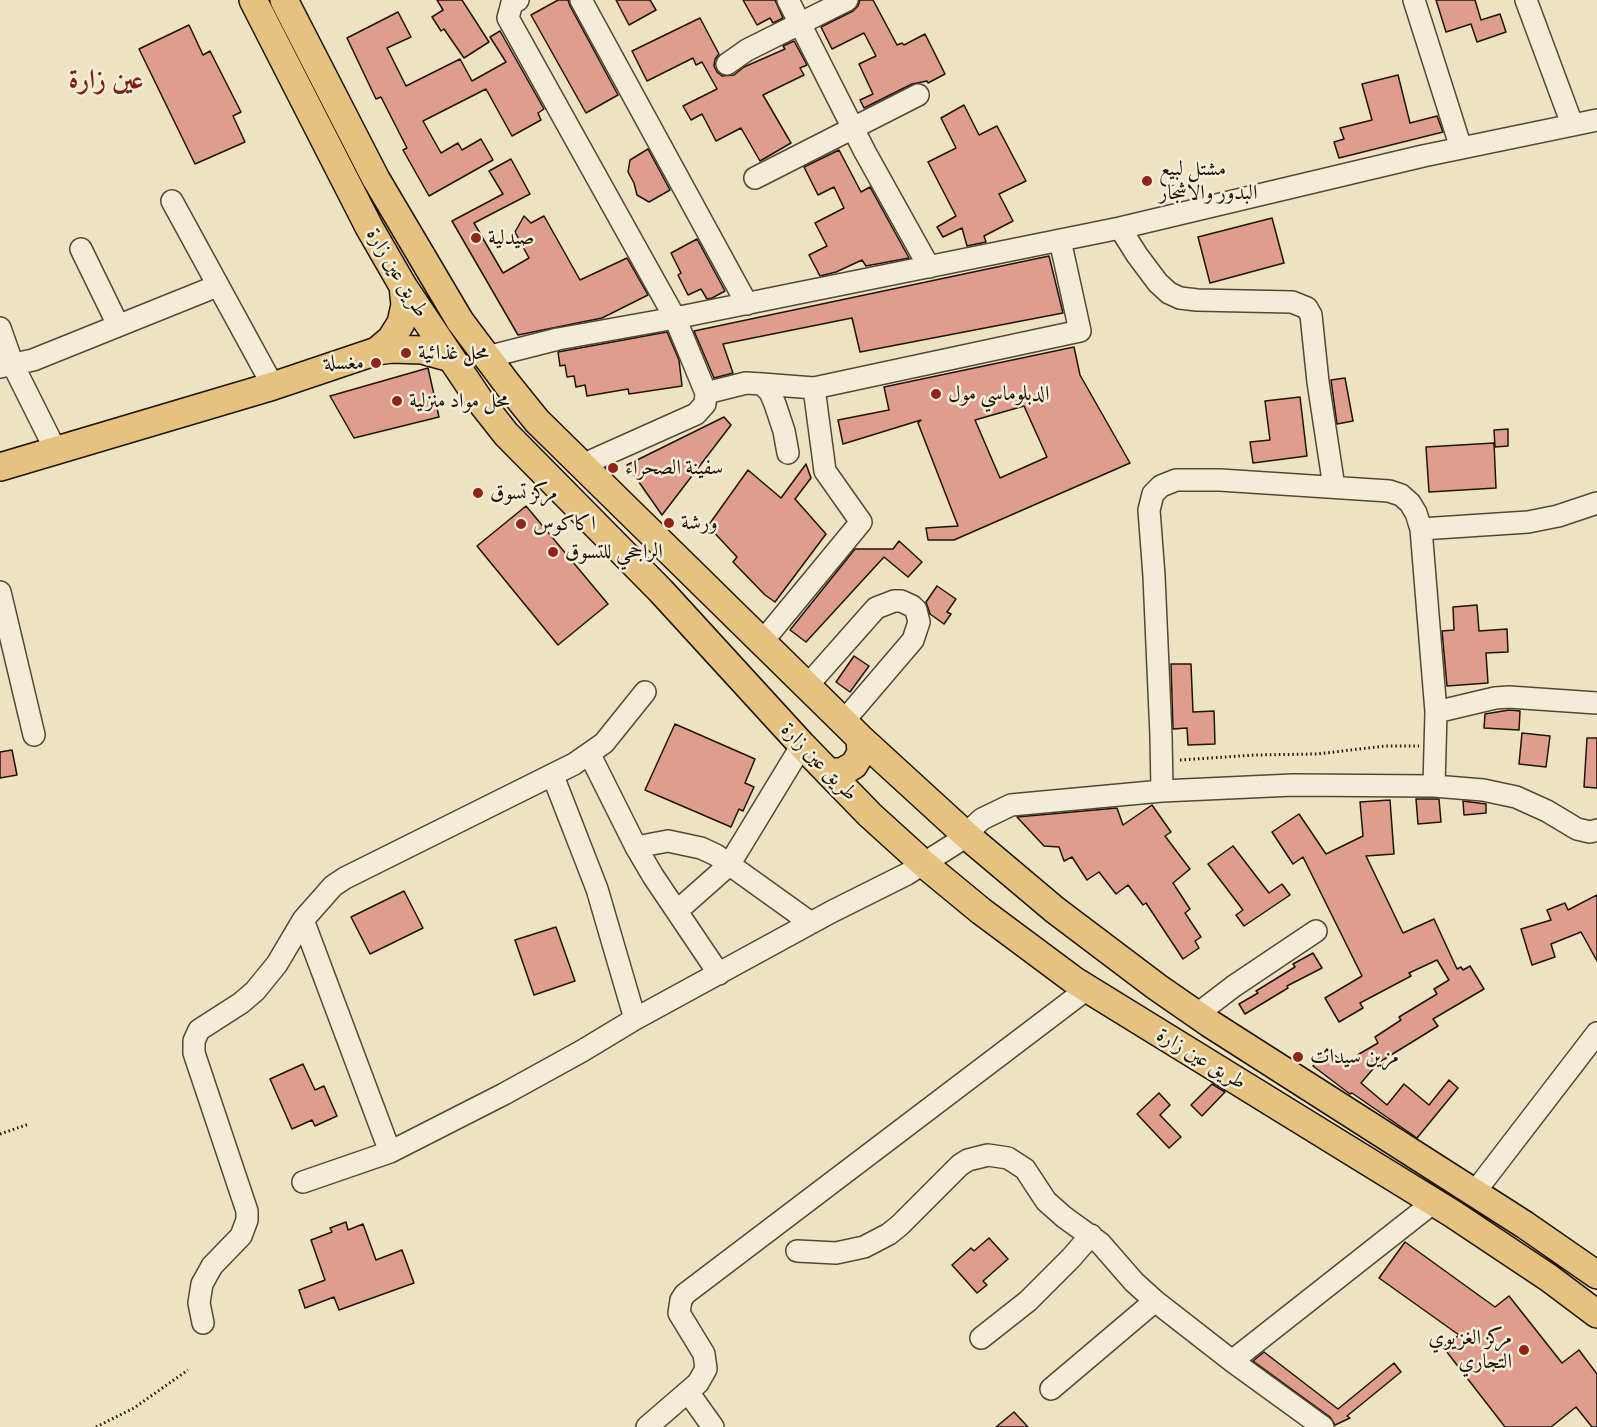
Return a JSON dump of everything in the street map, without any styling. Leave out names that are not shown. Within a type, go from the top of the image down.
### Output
[{"type":"main road","name":"طريق عين زارة","points":[[253,0],[343,178],[403,286],[506,434],[661,591],[802,745],[870,815],[924,864],[1015,938],[1087,989],[1434,1202],[1549,1278],[1597,1314]]},
{"type":"main road","name":"طريق عين زارة","points":[[284,0],[376,179],[460,321],[487,357],[537,421],[852,730],[966,835],[1055,910],[1196,1015],[1474,1193],[1597,1275]]},
{"type":"main road","points":[[377,351],[391,339],[400,323],[405,305],[403,286]]},
{"type":"main road","points":[[0,467],[273,386],[377,351],[422,350],[451,358]]},
{"type":"main road","points":[[828,772],[842,772],[854,765],[861,753],[852,730]]},
{"type":"street","points":[[518,0],[512,3],[508,18],[675,318],[706,393],[705,404],[696,414],[582,465]]},
{"type":"street","points":[[581,0],[747,304]]},
{"type":"street","points":[[788,0],[853,128],[928,267]]},
{"type":"street","points":[[727,64],[747,50],[847,0]]},
{"type":"street","points":[[1414,0],[1461,148]]},
{"type":"street","points":[[1526,0],[1572,124]]},
{"type":"street","points":[[755,178],[918,95]]},
{"type":"street","points":[[487,357],[558,339],[747,304],[1120,228],[1461,148],[1597,120]]},
{"type":"street","points":[[172,201],[216,286],[273,386]]},
{"type":"street","points":[[1120,228],[1158,283],[1169,293],[1180,298],[1292,302],[1307,308],[1311,315],[1318,382],[1335,487]]},
{"type":"street","points":[[706,393],[746,383],[814,388],[1080,330],[1060,240]]},
{"type":"street","points":[[81,249],[118,325]]},
{"type":"street","points":[[7,366],[33,360],[216,286]]},
{"type":"street","points":[[0,328],[7,366],[56,451]]},
{"type":"street","points":[[762,384],[770,392],[775,404],[788,453]]},
{"type":"street","points":[[762,642],[861,522],[825,471],[814,388]]},
{"type":"street","points":[[1162,792],[1154,576],[1149,510],[1153,494],[1161,486],[1176,480],[1220,480],[1389,491],[1401,495],[1410,503],[1421,529],[1436,712],[1434,786]]},
{"type":"street","points":[[1421,529],[1528,522],[1558,516],[1597,503]]},
{"type":"street","points":[[0,592],[34,735]]},
{"type":"street","points":[[807,686],[876,608],[894,601],[901,601],[912,606],[916,610],[919,622],[914,640],[852,730]]},
{"type":"street","points":[[203,1323],[199,1303],[202,1284],[212,1266],[241,1236],[247,1220],[247,1211],[194,1053],[196,1035],[204,1026],[242,1002],[267,978],[303,920],[322,896],[345,878],[553,776],[590,755],[618,727],[645,692]]},
{"type":"street","points":[[1436,712],[1495,698],[1509,697],[1597,703]]},
{"type":"street","points":[[677,911],[729,865],[802,745]]},
{"type":"street","points":[[590,755],[636,847],[719,974]]},
{"type":"street","points":[[553,776],[597,889],[635,1019]]},
{"type":"street","points":[[303,1182],[390,1152],[504,1094],[582,1052],[635,1019],[924,864],[966,835],[982,819],[1011,805],[1162,792],[1293,785],[1434,786],[1508,794],[1532,803],[1577,829],[1597,830]]},
{"type":"street","points":[[636,847],[668,842],[685,843],[701,848],[812,923]]},
{"type":"street","points":[[303,920],[390,1152]]},
{"type":"street","points":[[1196,1015],[1234,986],[1316,931]]},
{"type":"street","points":[[647,1427],[702,1379],[707,1364],[704,1354],[679,1313],[681,1300],[685,1294],[1087,989]]},
{"type":"street","points":[[1474,1193],[1597,1033]]},
{"type":"street","points":[[797,1251],[836,1253],[877,1242],[900,1225],[960,1165],[968,1160],[988,1155],[1008,1158],[1025,1169],[1046,1201],[1100,1243],[1134,1282],[1155,1301],[1232,1361],[1323,1427]]},
{"type":"street","points":[[1232,1361],[1434,1202]]},
{"type":"street","points":[[981,1338],[1028,1301],[1091,1235]]},
{"type":"street","points":[[1051,1389],[1155,1301]]},
{"type":"street","points":[[688,1392],[713,1427]]},
{"type":"path","points":[[1161,759],[1186,760],[1255,754],[1317,754],[1385,746],[1436,745]]},
{"type":"path","points":[[0,1134],[29,1124]]},
{"type":"path","points":[[96,1427],[134,1408],[188,1370]]},
{"type":"building","points":[[437,0],[462,0],[489,42],[464,58],[444,29],[441,31],[432,17],[443,10]]},
{"type":"building","points":[[558,0],[568,0],[618,95],[586,113],[531,15]]},
{"type":"building","points":[[616,0],[650,0],[656,10],[629,25]]},
{"type":"building","points":[[743,0],[775,0],[783,18],[773,23],[770,18],[757,25]]},
{"type":"building","points":[[860,0],[873,0],[897,45],[902,43],[904,45],[925,34],[945,74],[928,83],[927,81],[912,84],[864,108],[860,100],[873,94],[859,64],[876,56],[864,33],[832,49],[821,27],[853,11]]},
{"type":"building","points":[[1436,0],[1475,0],[1481,20],[1500,14],[1506,32],[1477,42],[1471,24],[1446,32]]},
{"type":"building","points":[[398,12],[411,37],[387,48],[406,86],[460,59],[472,81],[506,62],[490,37],[500,31],[544,109],[538,113],[541,120],[512,136],[486,89],[423,121],[441,153],[458,143],[462,150],[481,139],[493,160],[429,196],[403,150],[407,148],[381,97],[376,99],[347,38]]},
{"type":"building","points":[[700,18],[719,54],[714,66],[722,76],[734,75],[744,67],[785,49],[783,46],[794,41],[807,65],[800,68],[804,75],[763,95],[791,143],[760,161],[741,128],[716,141],[702,114],[691,120],[683,106],[717,89],[702,62],[696,65],[693,58],[647,81],[632,51]]},
{"type":"building","points":[[189,25],[203,55],[210,51],[241,112],[233,116],[245,142],[195,164],[139,49]]},
{"type":"building","points":[[1398,75],[1410,123],[1437,116],[1443,132],[1339,158],[1334,142],[1344,139],[1340,128],[1372,120],[1362,84]]},
{"type":"building","points":[[964,105],[979,135],[997,126],[1026,181],[999,194],[1013,221],[984,236],[986,242],[967,246],[962,228],[943,237],[937,227],[956,216],[928,162],[956,148],[941,118]]},
{"type":"building","points":[[648,149],[670,190],[649,202],[637,195],[628,172],[630,160]]},
{"type":"building","points":[[839,150],[861,192],[870,187],[909,258],[866,266],[862,260],[836,272],[820,276],[809,255],[827,246],[815,223],[844,208],[834,187],[818,195],[804,167]]},
{"type":"building","points":[[511,159],[530,194],[474,223],[503,273],[529,258],[515,232],[524,216],[531,223],[544,216],[580,280],[627,258],[648,295],[602,318],[518,335],[452,221],[503,194],[489,171]]},
{"type":"building","points":[[1272,218],[1284,263],[1210,283],[1198,237]]},
{"type":"building","points":[[697,239],[725,291],[712,298],[707,299],[701,289],[688,295],[671,253]]},
{"type":"building","points":[[1049,256],[1063,313],[860,352],[852,318],[723,344],[733,373],[714,378],[694,331]]},
{"type":"building","points":[[667,332],[679,360],[682,386],[629,394],[628,389],[587,396],[585,385],[576,387],[574,376],[567,377],[565,365],[560,366],[558,352]]},
{"type":"building","points":[[1074,347],[1080,375],[1130,463],[954,540],[928,540],[926,528],[958,526],[918,423],[921,420],[843,444],[838,420],[889,410],[884,387]],"holes":[[[1024,406],[1047,457],[1000,478],[975,420]]]},
{"type":"building","points":[[428,368],[439,417],[354,438],[330,396]]},
{"type":"building","points":[[1345,378],[1353,421],[1337,424],[1331,380]]},
{"type":"building","points":[[1300,397],[1307,456],[1253,463],[1250,442],[1270,440],[1265,401]]},
{"type":"building","points":[[724,417],[731,425],[662,515],[627,465]]},
{"type":"building","points":[[1508,429],[1508,446],[1495,447],[1494,430]]},
{"type":"building","points":[[1494,443],[1496,488],[1429,492],[1426,447]]},
{"type":"building","points":[[806,464],[811,478],[795,499],[826,534],[775,602],[765,595],[733,562],[737,557],[708,526],[748,470],[781,498]]},
{"type":"building","points":[[526,506],[608,604],[558,645],[477,546]]},
{"type":"building","points":[[899,541],[922,562],[908,577],[884,557],[806,642],[790,630],[855,549],[893,549]]},
{"type":"building","points":[[937,586],[956,599],[947,612],[951,614],[944,624],[930,614],[926,602]]},
{"type":"building","points":[[1477,605],[1479,631],[1507,629],[1508,652],[1486,653],[1488,683],[1447,686],[1442,631],[1454,630],[1453,607]]},
{"type":"building","points":[[854,656],[869,666],[850,692],[836,682]]},
{"type":"building","points":[[1171,664],[1191,664],[1193,712],[1214,711],[1215,744],[1188,745],[1187,728],[1173,729]]},
{"type":"building","points":[[1509,710],[1520,711],[1519,730],[1484,728],[1485,714]]},
{"type":"building","points":[[675,724],[755,759],[745,783],[754,787],[743,811],[739,809],[731,827],[645,790]]},
{"type":"building","points":[[1522,733],[1550,736],[1546,767],[1519,764]]},
{"type":"building","points":[[1587,738],[1597,738],[1597,788],[1584,787]]},
{"type":"building","points":[[12,750],[17,775],[0,778],[0,752]]},
{"type":"building","points":[[1416,799],[1439,799],[1441,822],[1418,824]]},
{"type":"building","points":[[1390,800],[1394,854],[1366,856],[1403,933],[1434,919],[1457,969],[1461,967],[1463,970],[1470,966],[1484,989],[1433,1019],[1438,1026],[1378,1063],[1361,1083],[1387,1105],[1404,1084],[1429,1105],[1449,1080],[1458,1088],[1417,1138],[1352,1093],[1350,1094],[1313,1066],[1327,1049],[1348,1066],[1359,1054],[1378,1043],[1375,1037],[1401,1020],[1399,1017],[1437,994],[1434,989],[1449,980],[1437,960],[1409,973],[1411,976],[1360,1003],[1363,1008],[1339,1022],[1325,998],[1362,976],[1303,857],[1293,864],[1272,832],[1299,814],[1326,854],[1363,836],[1360,802]]},
{"type":"building","points":[[1463,801],[1486,804],[1486,813],[1464,815]]},
{"type":"building","points":[[1152,805],[1171,832],[1165,836],[1190,869],[1173,883],[1190,909],[1185,913],[1201,937],[1195,941],[1199,948],[1183,959],[1146,903],[1143,905],[1128,885],[1116,894],[1099,872],[1087,880],[1072,857],[1064,861],[1059,847],[1044,846],[1017,817],[1117,808],[1123,825]]},
{"type":"building","points":[[1233,846],[1269,893],[1282,884],[1290,895],[1244,926],[1236,915],[1243,910],[1208,864]]},
{"type":"building","points":[[404,891],[423,928],[370,954],[351,917]]},
{"type":"building","points":[[1597,895],[1597,961],[1581,932],[1551,944],[1555,957],[1532,965],[1521,929],[1551,920],[1547,910],[1565,903],[1568,910]]},
{"type":"building","points":[[556,927],[575,981],[534,995],[515,940]]},
{"type":"building","points":[[1313,953],[1322,968],[1287,986],[1288,988],[1245,1014],[1239,1004],[1295,967],[1293,964]]},
{"type":"building","points":[[303,1064],[315,1090],[324,1086],[337,1116],[315,1126],[312,1120],[292,1129],[270,1079]]},
{"type":"building","points":[[1212,1084],[1225,1092],[1202,1116],[1191,1105]]},
{"type":"building","points":[[1159,1093],[1170,1105],[1160,1115],[1181,1137],[1169,1148],[1137,1114]]},
{"type":"building","points":[[346,1222],[348,1230],[363,1224],[376,1260],[402,1250],[414,1283],[339,1310],[334,1297],[305,1308],[299,1290],[325,1280],[311,1240],[332,1232],[330,1228]]},
{"type":"building","points":[[989,1238],[1008,1259],[983,1281],[987,1285],[977,1293],[952,1265],[971,1248],[974,1251]]},
{"type":"building","points":[[1405,1242],[1495,1307],[1509,1296],[1562,1363],[1579,1350],[1597,1374],[1597,1427],[1592,1427],[1576,1407],[1551,1427],[1505,1427],[1443,1347],[1459,1335],[1379,1278]]},
{"type":"building","points":[[1264,1352],[1338,1409],[1394,1363],[1401,1372],[1347,1416],[1350,1418],[1335,1425],[1330,1417],[1253,1361]]},
{"type":"building","points":[[1014,1412],[1028,1427],[996,1427]]},
{"type":"place","name":"مشتل لبيع البدور والاشجار","points":[[1147,181]]},
{"type":"place","name":"صيدلية","points":[[476,238]]},
{"type":"place","name":"محل غذائية","points":[[406,353]]},
{"type":"place","name":"مغسلة","points":[[376,363]]},
{"type":"place","name":"الدبلوماسي مول","points":[[936,394]]},
{"type":"place","name":"محل مواد منزلية","points":[[397,401]]},
{"type":"place","name":"سفينة الصحراء","points":[[613,468]]},
{"type":"place","name":"مركز تسوق","points":[[478,493]]},
{"type":"place","name":"ورشة","points":[[669,523]]},
{"type":"place","name":"اكاكوس","points":[[521,524]]},
{"type":"place","name":"الراجحي للتسوق","points":[[553,552]]},
{"type":"place","name":"مزين سيدات","points":[[1298,1057]]},
{"type":"place","name":"مركز الغزيوي التجاري","points":[[1524,1350]]},
{"type":"district","name":"عين زارة","points":[[106,81]]}]
